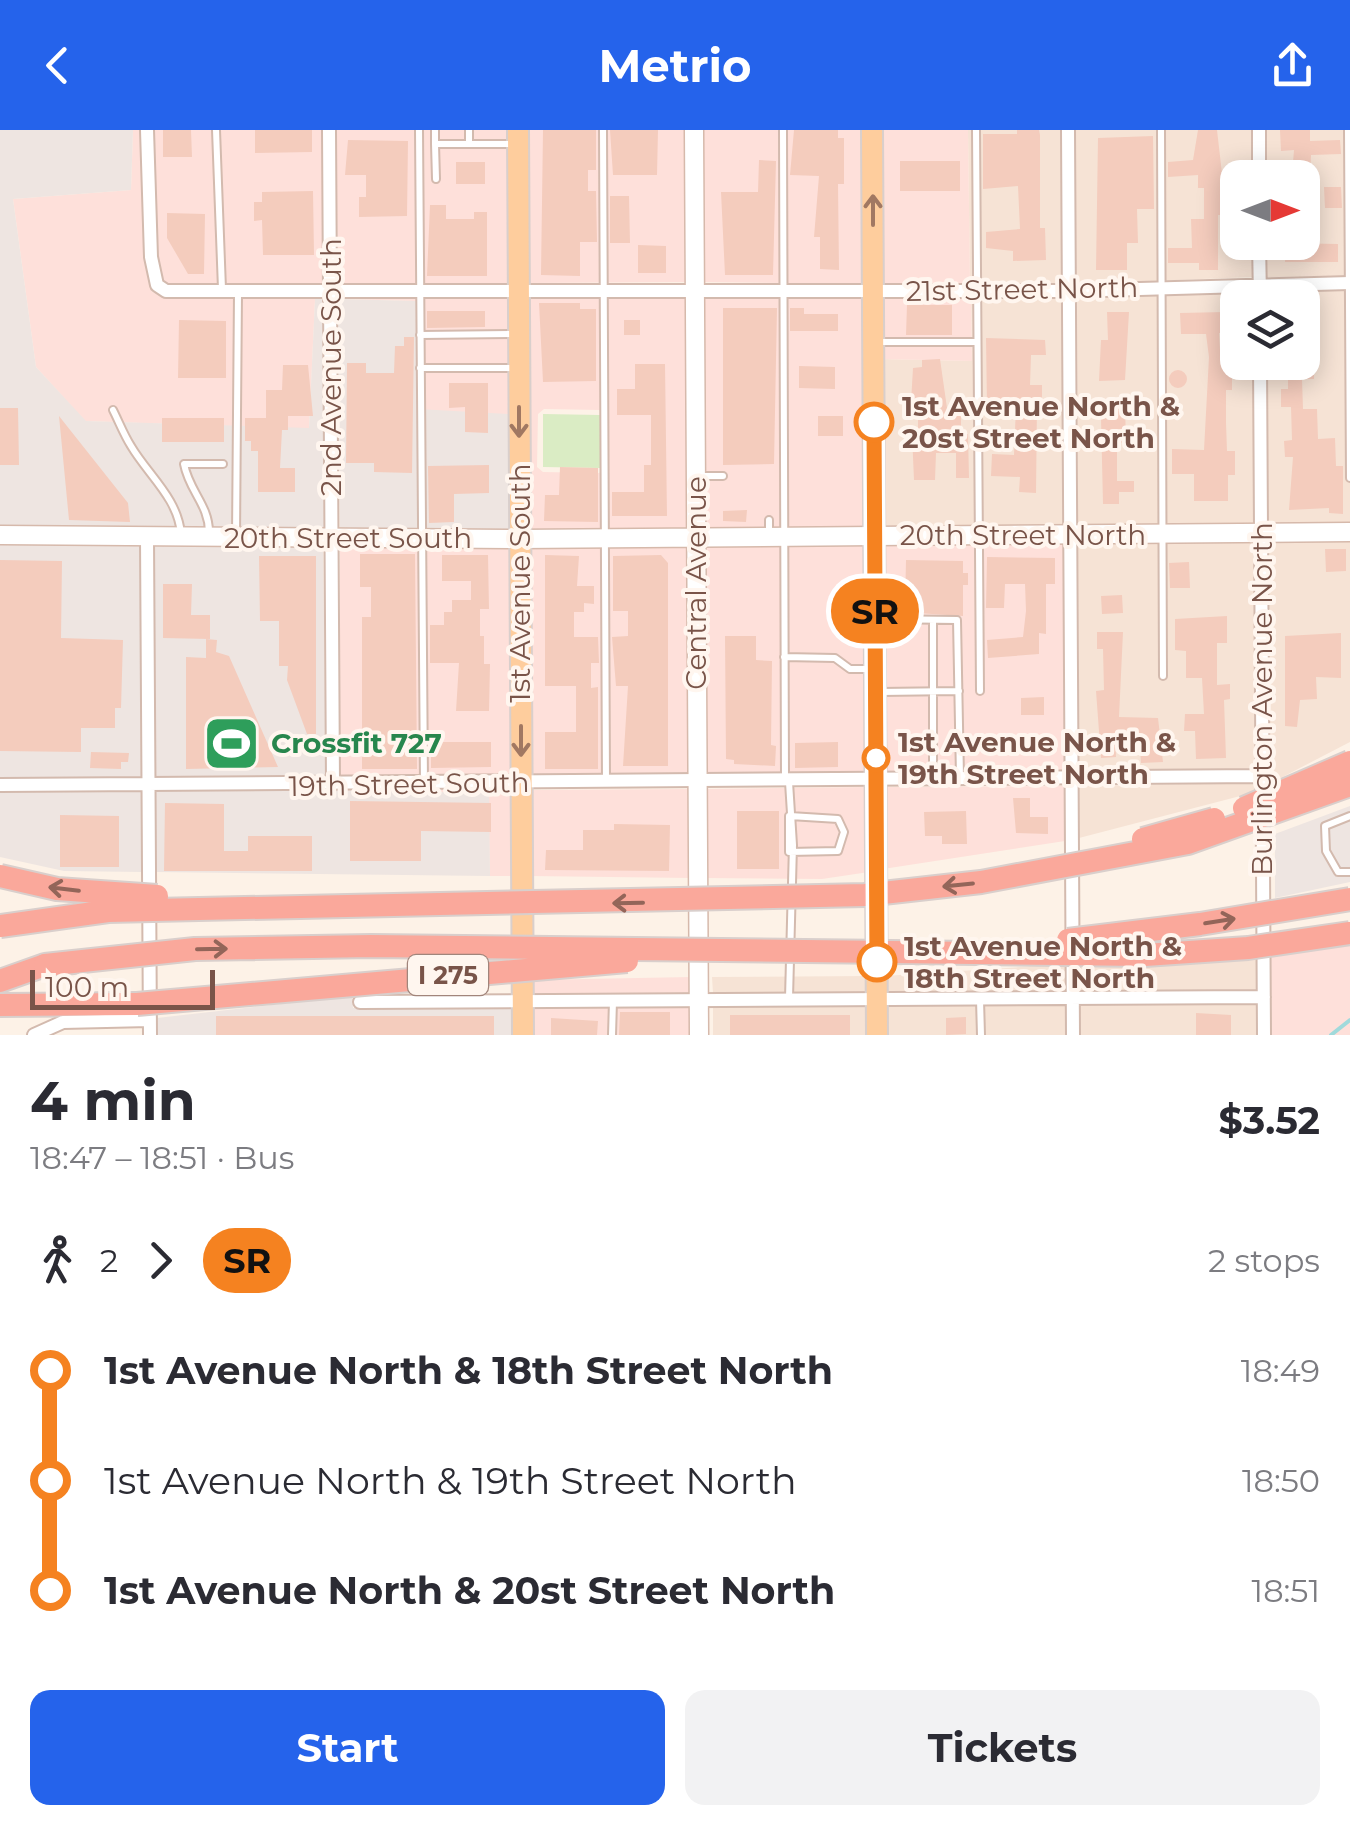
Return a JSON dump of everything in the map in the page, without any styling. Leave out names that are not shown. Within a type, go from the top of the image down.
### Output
[{"type":"highway","points":[[1050,869],[1234,812],[1350,762]]},
{"type":"highway","points":[[0,926],[108,910],[848,896],[981,882],[1188,843],[1350,786]]},
{"type":"highway","points":[[0,876],[57,889],[137,895],[441,903]]},
{"type":"highway","name":"I 275","points":[[0,1005],[137,1004],[760,950],[950,949],[1105,937],[1350,899]]},
{"type":"highway","points":[[950,949],[1145,955],[1248,948],[1350,933]]},
{"type":"highway","points":[[0,981],[45,965],[194,950],[760,950]]},
{"type":"main road","points":[[872,130],[877,1035]]},
{"type":"main road","name":"1st Avenue South","points":[[518,137],[522,1035]]},
{"type":"street","name":"21st Street North","points":[[147,130],[151,256],[157,285],[166,291],[1220,289]]},
{"type":"street","name":"2nd Avenue South","points":[[329,130],[333,784]]},
{"type":"street","name":"Central Avenue","points":[[694,130],[699,1035]]},
{"type":"street","points":[[1068,130],[1074,1035]]},
{"type":"street","points":[[1259,130],[1259,160]]},
{"type":"street","name":"21st Street North","points":[[1320,285],[1349,283]]},
{"type":"street","name":"Burlington Avenue North","points":[[1260,380],[1264,1035]]},
{"type":"street","name":"20th Street North","points":[[696,536],[774,531],[1071,537],[1350,532]]},
{"type":"street","name":"20th Street South","points":[[0,535],[696,536]]},
{"type":"street","points":[[147,538],[150,1035]]},
{"type":"street","name":"19th Street South","points":[[0,785],[1262,776]]},
{"type":"street","points":[[360,1002],[1264,997]]},
{"type":"street","points":[[34,1035],[63,1022],[150,1020]]},
{"type":"lane","points":[[216,130],[222,293]]},
{"type":"lane","points":[[419,130],[424,784]]},
{"type":"lane","points":[[435,130],[436,179]]},
{"type":"lane","points":[[469,130],[470,144]]},
{"type":"lane","points":[[604,130],[606,783]]},
{"type":"lane","points":[[783,130],[783,290],[774,531],[784,657],[789,1000]]},
{"type":"lane","points":[[976,130],[980,691]]},
{"type":"lane","points":[[1160,130],[1163,676]]},
{"type":"lane","points":[[1348,130],[1350,478]]},
{"type":"lane","points":[[436,144],[518,137]]},
{"type":"lane","points":[[236,538],[238,292]]},
{"type":"lane","points":[[420,335],[519,334]]},
{"type":"lane","points":[[873,342],[977,342]]},
{"type":"lane","points":[[420,368],[519,368]]},
{"type":"lane","points":[[113,410],[132,450],[147,464],[178,515],[182,538]]},
{"type":"lane","points":[[209,538],[209,512],[188,484],[184,464],[223,464]]},
{"type":"lane","points":[[696,476],[723,476]]},
{"type":"lane","points":[[875,620],[957,620],[960,780]]},
{"type":"lane","points":[[932,620],[933,780]]},
{"type":"lane","points":[[784,657],[835,658],[850,669],[875,669]]},
{"type":"lane","points":[[875,692],[959,691]]},
{"type":"lane","points":[[789,816],[838,820],[844,832],[838,851],[789,852]]},
{"type":"lane","points":[[1350,816],[1325,826],[1326,850],[1338,872],[1350,872]]},
{"type":"lane","points":[[980,998],[981,1035]]},
{"type":"lane","points":[[612,1035],[613,1000]]},
{"type":"shaded area","points":[[0,130],[133,130],[131,190],[13,199],[36,367],[86,421],[309,428],[315,299],[324,299],[325,532],[0,528]]},
{"type":"shaded area","points":[[133,130],[140,130],[144,257],[152,292],[186,299],[324,298],[315,300],[309,429],[85,421],[36,367],[13,199],[131,190]]},
{"type":"shaded area","points":[[154,130],[322,130],[324,286],[169,285],[163,281],[158,256]]},
{"type":"shaded area","points":[[336,130],[511,130],[511,283],[338,285]]},
{"type":"shaded area","points":[[525,130],[687,130],[688,282],[526,283]]},
{"type":"shaded area","points":[[701,130],[865,130],[866,284],[702,282]]},
{"type":"shaded area","points":[[879,130],[968,130],[970,284],[880,284]]},
{"type":"shaded area","points":[[968,130],[1061,130],[1062,284],[970,284]]},
{"type":"shaded area","points":[[1076,130],[1252,130],[1252,160],[1220,160],[1220,260],[1252,260],[1252,277],[1076,284]]},
{"type":"shaded area","points":[[1266,130],[1350,130],[1350,276],[1267,277],[1266,260],[1320,260],[1320,160],[1266,160]]},
{"type":"shaded area","points":[[1320,289],[1350,289],[1350,525],[1268,527],[1267,380],[1320,380]]},
{"type":"shaded area","points":[[1220,291],[1220,380],[1253,380],[1254,527],[1078,530],[1077,297]]},
{"type":"shaded area","points":[[688,294],[689,530],[527,532],[526,296]],"holes":[[[544,409],[600,410],[606,415],[606,468],[599,473],[543,472],[537,467],[538,414]]]},
{"type":"shaded area","points":[[702,295],[866,297],[867,528],[703,530]]},
{"type":"shaded area","points":[[511,296],[512,532],[417,409],[416,301],[338,299]]},
{"type":"shaded area","points":[[880,297],[971,297],[972,361],[880,359]]},
{"type":"shaded area","points":[[971,297],[1062,297],[1064,530],[881,528],[880,359],[972,361]]},
{"type":"shaded area","points":[[338,299],[416,301],[418,409],[508,414],[512,532],[340,532]]},
{"type":"shaded area","points":[[1350,538],[1350,742],[1269,784],[1268,539]]},
{"type":"shaded area","points":[[1254,540],[1255,770],[1079,773],[1078,543]]},
{"type":"shaded area","points":[[0,541],[140,544],[141,778],[0,778]]},
{"type":"shaded area","points":[[867,541],[869,775],[704,776],[703,542]]},
{"type":"shaded area","points":[[882,541],[1064,543],[1065,774],[883,775]]},
{"type":"shaded area","points":[[689,543],[690,776],[528,777],[527,545]]},
{"type":"shaded area","points":[[154,544],[323,544],[326,778],[155,778]]},
{"type":"shaded area","points":[[340,544],[513,549],[514,777],[340,778]]},
{"type":"shaded area","points":[[1255,783],[1255,790],[1248,794],[1079,838],[1079,786]]},
{"type":"shaded area","points":[[1065,786],[1065,841],[883,869],[883,787]]},
{"type":"shaded area","points":[[869,787],[869,872],[822,879],[705,878],[705,789]]},
{"type":"shaded area","points":[[690,789],[691,878],[529,876],[529,790]]},
{"type":"shaded area","points":[[331,790],[514,790],[515,876],[490,876],[488,794]]},
{"type":"shaded area","points":[[0,791],[141,791],[142,872],[64,871],[0,857]]},
{"type":"shaded area","points":[[155,791],[489,793],[490,876],[156,872]]},
{"type":"shaded area","points":[[1350,806],[1350,882],[1275,898],[1275,834]]},
{"type":"shaded area","points":[[1350,944],[1350,1035],[1271,1035],[1270,951]]},
{"type":"shaded area","points":[[1256,953],[1256,991],[1080,991],[1080,964]]},
{"type":"shaded area","points":[[1066,964],[1066,992],[884,993],[884,976]]},
{"type":"shaded area","points":[[870,976],[870,993],[713,993],[712,977]]},
{"type":"shaded area","points":[[691,977],[691,994],[530,995],[530,980]]},
{"type":"shaded area","points":[[352,996],[353,1008],[515,1007],[515,1035],[157,1035],[157,1018]]},
{"type":"shaded area","points":[[1256,1003],[1256,1035],[1081,1035],[1080,1004]]},
{"type":"shaded area","points":[[1066,1004],[1066,1035],[884,1035],[884,1005]]},
{"type":"shaded area","points":[[870,1005],[870,1035],[713,1035],[713,1006]]},
{"type":"shaded area","points":[[692,1006],[692,1035],[530,1035],[530,1007]]},
{"type":"green space","points":[[543,414],[600,415],[600,468],[543,467]]},
{"type":"building","points":[[163,130],[191,130],[192,157],[163,157]]},
{"type":"building","points":[[255,130],[312,130],[312,152],[255,153]]},
{"type":"building","points":[[543,130],[596,130],[596,170],[588,170],[588,191],[596,191],[597,242],[580,242],[580,276],[541,275]]},
{"type":"building","points":[[610,130],[658,130],[657,175],[613,175]]},
{"type":"building","points":[[794,130],[838,130],[838,138],[844,138],[844,184],[838,184],[839,270],[820,269],[820,237],[814,237],[819,176],[790,175]]},
{"type":"building","points":[[1017,130],[1039,130],[1040,228],[1045,228],[1046,260],[1013,261],[1013,251],[986,248],[986,232],[1020,229],[1018,186],[983,189],[983,134],[1017,134]]},
{"type":"building","points":[[1198,130],[1217,130],[1220,160],[1218,270],[1199,270],[1199,263],[1168,263],[1168,248],[1192,248],[1191,219],[1204,219],[1204,188],[1198,188],[1198,175],[1168,177],[1168,162],[1193,160]]},
{"type":"building","points":[[1280,130],[1310,130],[1310,141],[1340,140],[1341,154],[1293,160],[1294,150],[1281,151]]},
{"type":"building","points":[[1153,136],[1154,209],[1137,209],[1138,243],[1127,243],[1127,270],[1096,270],[1098,138]]},
{"type":"building","points":[[348,140],[408,141],[407,216],[359,217],[359,197],[366,197],[366,175],[345,175]]},
{"type":"building","points":[[759,160],[776,161],[773,275],[725,275],[721,192],[758,192]]},
{"type":"building","points":[[900,161],[960,161],[960,191],[900,191]]},
{"type":"building","points":[[456,162],[485,162],[485,184],[456,184]]},
{"type":"building","points":[[1324,187],[1341,187],[1342,208],[1325,208]]},
{"type":"building","points":[[313,191],[314,255],[263,255],[262,220],[254,221],[254,202],[262,202],[262,192]]},
{"type":"building","points":[[610,196],[629,196],[630,243],[610,243]]},
{"type":"building","points":[[430,205],[446,205],[446,219],[474,219],[474,212],[487,212],[487,276],[427,276]]},
{"type":"building","points":[[167,213],[205,214],[204,274],[188,274],[167,238]]},
{"type":"building","points":[[1320,244],[1338,244],[1338,262],[1285,262],[1320,260]]},
{"type":"building","points":[[638,245],[666,246],[666,273],[638,273]]},
{"type":"building","points":[[539,303],[580,303],[580,309],[596,309],[596,381],[543,382]]},
{"type":"building","points":[[907,305],[952,305],[952,335],[906,335]]},
{"type":"building","points":[[723,308],[777,308],[774,464],[723,465]]},
{"type":"building","points":[[790,308],[804,308],[804,314],[838,314],[838,331],[790,331]]},
{"type":"building","points":[[427,311],[485,311],[485,327],[427,328]]},
{"type":"building","points":[[1107,312],[1129,312],[1125,380],[1099,381],[1101,340],[1108,340]]},
{"type":"building","points":[[1220,312],[1220,380],[1232,380],[1232,390],[1226,390],[1226,423],[1227,451],[1235,451],[1235,475],[1228,475],[1228,501],[1194,501],[1194,474],[1172,474],[1172,449],[1204,450],[1209,357],[1206,334],[1181,334],[1180,313]]},
{"type":"building","points":[[179,320],[226,321],[226,378],[178,378]]},
{"type":"building","points":[[624,320],[640,320],[640,335],[624,335]]},
{"type":"building","points":[[404,337],[414,337],[412,473],[374,472],[374,463],[346,463],[347,363],[366,363],[366,373],[394,373],[395,346],[404,346]]},
{"type":"building","points":[[986,338],[1045,340],[1046,355],[1031,355],[1030,385],[1042,385],[1042,404],[1037,404],[1036,493],[1019,492],[1020,477],[991,476],[992,454],[1014,455],[1016,406],[987,406]]},
{"type":"building","points":[[940,359],[947,408],[961,408],[961,434],[968,434],[969,478],[956,478],[956,453],[936,453],[935,480],[914,480],[912,434],[918,434],[918,402],[911,402],[913,368],[922,367],[922,360]]},
{"type":"building","points":[[635,364],[665,364],[667,516],[612,516],[612,492],[644,492],[644,465],[651,465],[651,415],[617,415],[617,389],[635,389]]},
{"type":"building","points":[[283,365],[308,365],[313,416],[288,416],[288,430],[282,430],[280,468],[295,468],[295,492],[258,492],[258,451],[251,451],[251,441],[245,441],[245,418],[266,418],[266,390],[282,390]]},
{"type":"building","points":[[799,366],[835,367],[835,389],[799,388]]},
{"type":"building","points":[[1178,370],[1185,372],[1185,386],[1178,388],[1171,386],[1169,379],[1171,372]]},
{"type":"building","points":[[1288,380],[1302,380],[1303,409],[1317,409],[1318,439],[1335,438],[1336,466],[1343,466],[1343,514],[1329,513],[1329,508],[1289,510],[1293,457],[1285,457],[1284,441],[1292,440],[1291,407],[1281,407],[1281,389],[1288,389]]},
{"type":"building","points":[[449,383],[488,383],[488,433],[465,432],[465,407],[449,408]]},
{"type":"building","points":[[1094,403],[1125,404],[1126,443],[1117,443],[1117,481],[1134,481],[1134,492],[1119,492],[1119,504],[1103,504],[1101,418],[1094,418]]},
{"type":"building","points":[[0,408],[18,408],[19,465],[0,465]]},
{"type":"building","points":[[59,416],[128,503],[130,522],[69,520]]},
{"type":"building","points":[[818,416],[843,416],[843,436],[818,436]]},
{"type":"building","points":[[162,418],[224,418],[224,442],[162,442]]},
{"type":"building","points":[[489,465],[489,493],[454,494],[454,522],[429,523],[428,466]]},
{"type":"building","points":[[560,467],[598,468],[598,522],[544,521],[545,495],[559,495]]},
{"type":"building","points":[[747,510],[746,522],[723,521],[723,511]]},
{"type":"building","points":[[1325,549],[1346,549],[1346,571],[1326,572]]},
{"type":"building","points":[[360,554],[415,554],[417,769],[362,769],[362,617],[371,617],[371,587],[360,587]]},
{"type":"building","points":[[442,555],[488,555],[489,609],[480,609],[480,636],[484,636],[484,664],[490,664],[489,711],[456,711],[459,663],[430,663],[430,625],[444,625],[444,612],[452,612],[452,600],[471,600],[471,581],[442,581]]},
{"type":"building","points":[[545,555],[579,556],[577,586],[594,586],[594,604],[584,603],[584,612],[574,612],[574,637],[598,637],[599,663],[591,663],[591,688],[598,687],[598,769],[545,769],[545,732],[576,732],[576,686],[545,686]]},
{"type":"building","points":[[661,555],[668,563],[668,766],[623,766],[628,686],[616,686],[612,637],[628,636],[628,611],[613,611],[613,556]]},
{"type":"building","points":[[259,556],[316,556],[316,734],[307,734],[287,680],[288,666],[279,666],[279,621],[260,621]]},
{"type":"building","points":[[987,557],[1055,558],[1055,584],[1046,584],[1046,634],[1039,633],[1039,654],[988,658],[987,640],[1023,637],[1026,611],[1025,584],[1005,584],[1004,608],[986,608]]},
{"type":"building","points":[[0,560],[62,561],[61,638],[123,640],[121,708],[115,708],[115,728],[81,728],[81,752],[0,751]]},
{"type":"building","points":[[906,560],[963,561],[968,585],[963,585],[963,616],[917,613],[917,607],[905,607]]},
{"type":"building","points":[[1189,562],[1190,588],[1170,588],[1169,563]]},
{"type":"building","points":[[163,584],[192,584],[191,615],[210,615],[210,639],[163,638]]},
{"type":"building","points":[[1122,595],[1123,613],[1102,614],[1101,596]]},
{"type":"building","points":[[1227,616],[1227,643],[1217,643],[1217,685],[1230,684],[1230,699],[1224,700],[1226,758],[1196,759],[1195,731],[1184,731],[1185,714],[1204,714],[1202,678],[1186,678],[1186,651],[1175,650],[1175,619]]},
{"type":"building","points":[[1097,632],[1123,632],[1119,717],[1158,718],[1163,762],[1141,763],[1139,733],[1115,733],[1116,757],[1101,758],[1096,691],[1104,690],[1103,649],[1097,649]]},
{"type":"building","points":[[1341,633],[1341,678],[1316,677],[1317,699],[1300,700],[1297,727],[1285,726],[1285,636]]},
{"type":"building","points":[[725,636],[756,636],[756,660],[772,661],[771,745],[776,746],[775,766],[734,764],[734,760],[726,759]]},
{"type":"building","points":[[206,639],[217,640],[216,652],[229,656],[278,767],[186,769],[186,657],[206,658]]},
{"type":"building","points":[[1044,697],[1044,715],[1021,715],[1021,698]]},
{"type":"building","points":[[431,742],[491,742],[491,767],[431,768]]},
{"type":"building","points":[[838,742],[838,767],[795,768],[795,743]]},
{"type":"building","points":[[91,752],[129,753],[128,762],[121,762],[121,769],[90,768]]},
{"type":"building","points":[[1013,798],[1030,798],[1030,817],[1048,817],[1048,834],[1016,833]]},
{"type":"building","points":[[350,801],[491,803],[491,832],[421,831],[421,861],[350,861]]},
{"type":"building","points":[[165,803],[224,804],[224,851],[248,851],[248,836],[312,836],[312,871],[164,871]]},
{"type":"building","points":[[737,811],[779,811],[779,869],[737,869]]},
{"type":"building","points":[[966,811],[967,844],[942,844],[942,836],[925,836],[924,812]]},
{"type":"building","points":[[60,815],[119,816],[119,867],[60,867]]},
{"type":"building","points":[[614,824],[670,825],[669,871],[545,870],[546,850],[583,850],[583,830],[614,830]]},
{"type":"building","points":[[620,1012],[670,1012],[670,1035],[619,1035]]},
{"type":"building","points":[[1196,1013],[1231,1015],[1231,1035],[1196,1035]]},
{"type":"building","points":[[730,1015],[850,1015],[850,1035],[730,1035]]},
{"type":"building","points":[[216,1016],[494,1016],[494,1035],[216,1035]]},
{"type":"building","points":[[966,1017],[966,1034],[946,1035],[946,1018]]},
{"type":"building","points":[[551,1018],[598,1021],[597,1035],[551,1035]]},
{"type":"waterway","points":[[1331,1035],[1350,1020]]},
{"type":"bus line","name":"SR","points":[[874,422],[877,962]]},
{"type":"place","name":"1st Avenue North & 20st Street North","points":[[874,422]]},
{"type":"place","name":"Crossfit 727","points":[[232,743]]},
{"type":"place","name":"1st Avenue North & 19th Street North","points":[[876,758]]},
{"type":"place","name":"1st Avenue North & 18th Street North","points":[[877,962]]}]
